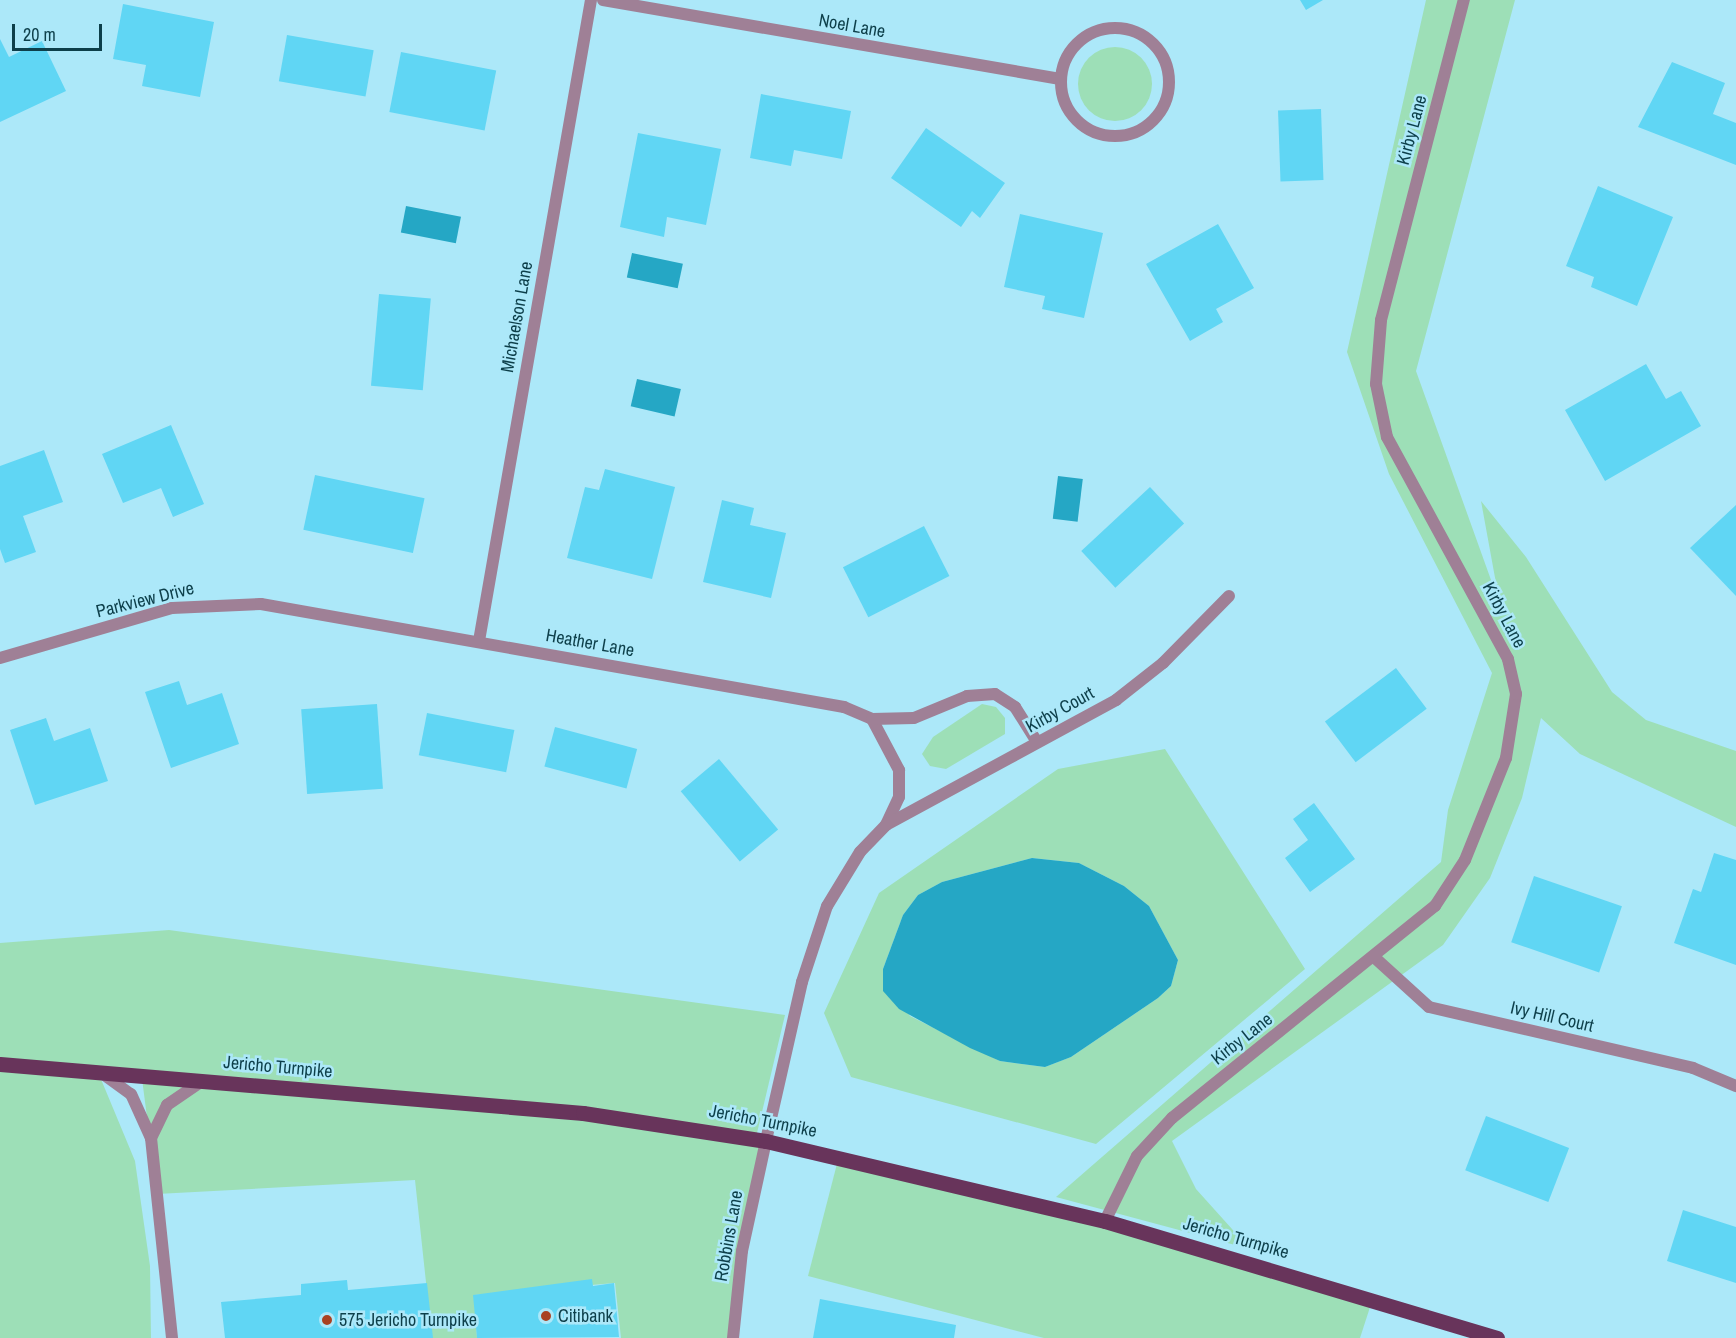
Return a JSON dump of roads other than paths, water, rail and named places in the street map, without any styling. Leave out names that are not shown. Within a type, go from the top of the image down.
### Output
[{"type":"main road","name":"Jericho Turnpike","points":[[0,1064],[583,1113],[766,1141],[1105,1221],[1497,1338]]},
{"type":"street","name":"Michaelson Lane","points":[[479,641],[591,0]]},
{"type":"street","name":"Noel Lane","points":[[603,0],[1060,79]]},
{"type":"street","name":"Kirby Lane","points":[[1105,1221],[1137,1156],[1172,1118],[1435,906],[1466,860],[1506,758],[1516,694],[1508,659],[1387,437],[1376,384],[1381,320],[1464,0]]},
{"type":"street","points":[[1118,27],[1149,39],[1161,52],[1169,85],[1160,112],[1139,131],[1102,135],[1071,115],[1060,79],[1064,62],[1078,42],[1100,29],[1118,27]]},
{"type":"street","name":"Kirby Court","points":[[886,825],[1116,700],[1163,663],[1229,596]]},
{"type":"street","name":"Parkview Drive","points":[[0,658],[172,608],[219,602],[301,610]]},
{"type":"street","name":"Heather Lane","points":[[301,610],[844,707],[872,719],[914,718],[967,696],[995,694],[1015,707],[1038,742]]},
{"type":"street","points":[[766,1141],[802,982],[828,906],[860,852],[886,825],[898,797],[899,770],[872,719]]},
{"type":"street","name":"Ivy Hill Court","points":[[1374,957],[1429,1007],[1693,1068],[1736,1086]]},
{"type":"street","points":[[98,1071],[131,1094],[151,1138],[172,1338]]},
{"type":"street","points":[[151,1138],[167,1105],[203,1080]]},
{"type":"street","name":"Robbins Lane","points":[[733,1338],[742,1251],[766,1141]]},
{"type":"water","points":[[406,206],[461,217],[456,243],[401,233]]},
{"type":"water","points":[[632,253],[683,264],[678,288],[627,277]]},
{"type":"water","points":[[637,379],[681,389],[675,416],[631,406]]},
{"type":"water","points":[[1058,476],[1083,479],[1078,522],[1053,519]]},
{"type":"water","points":[[1032,858],[1079,863],[1124,886],[1149,906],[1178,960],[1171,986],[1158,998],[1071,1057],[1045,1067],[1000,1061],[970,1048],[899,1009],[883,991],[883,969],[903,915],[918,895],[942,882]]},
{"type":"place","name":"Citibank","points":[[546,1316]]},
{"type":"place","name":"575 Jericho Turnpike","points":[[327,1320]]}]
